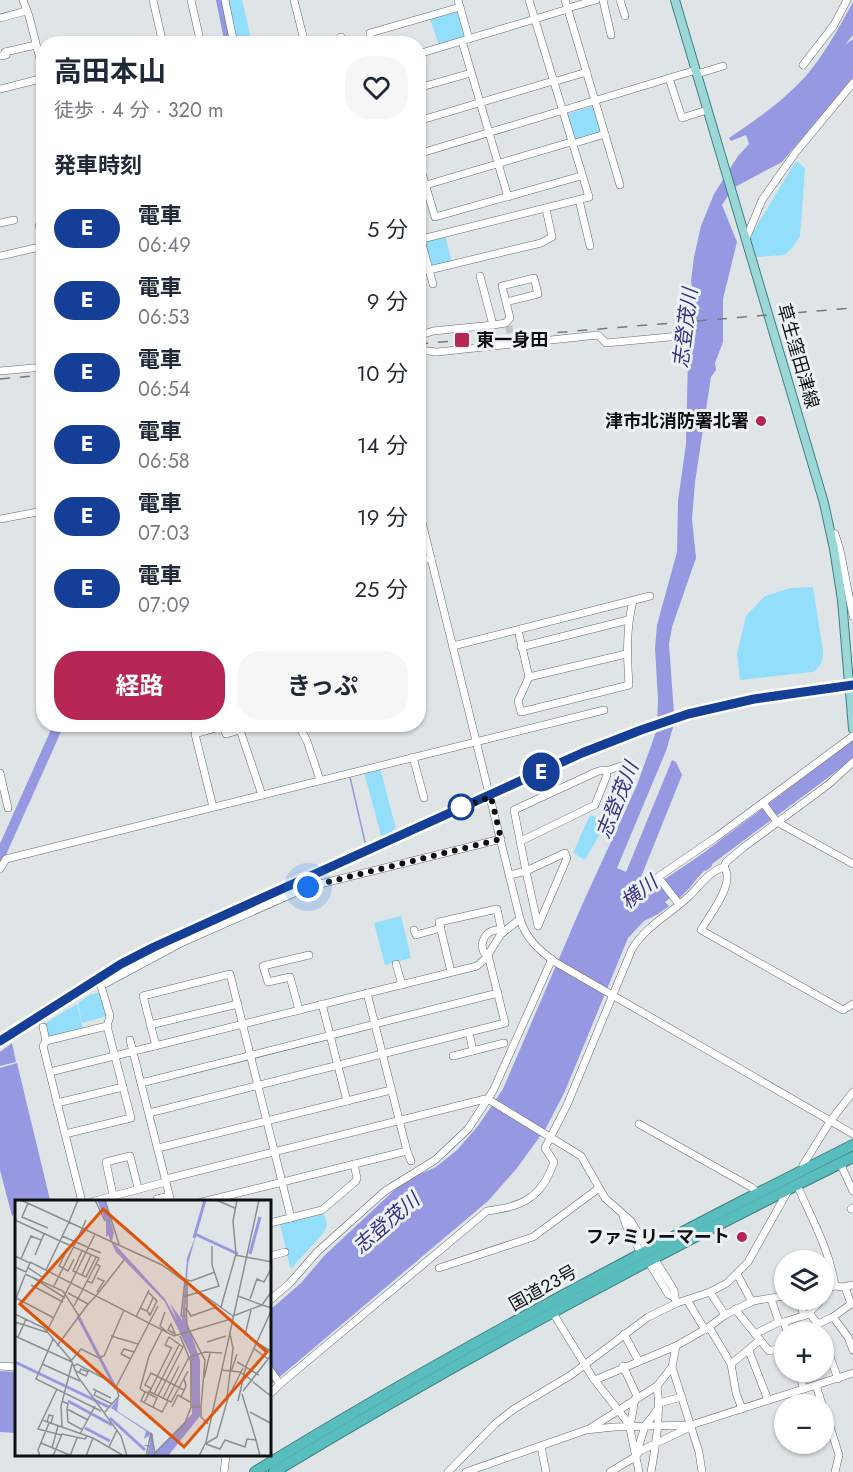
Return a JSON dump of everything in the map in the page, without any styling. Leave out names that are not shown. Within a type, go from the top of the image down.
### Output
[{"type":"highway","name":"国道23号","points":[[274,1472],[368,1415],[553,1314],[758,1193],[853,1145]]},
{"type":"highway","name":"国道23号","points":[[255,1472],[354,1412],[541,1307],[853,1157]]},
{"type":"main road","name":"草生窪田津線","points":[[675,0],[824,503],[842,600],[853,729]]},
{"type":"street","points":[[0,56],[6,55],[5,52],[36,45],[23,0]]},
{"type":"street","points":[[153,0],[161,36]]},
{"type":"street","points":[[191,0],[199,36]]},
{"type":"street","points":[[225,0],[232,36]]},
{"type":"street","points":[[294,0],[303,36]]},
{"type":"street","points":[[426,239],[589,197],[581,177],[529,0]]},
{"type":"street","points":[[565,0],[620,185]]},
{"type":"street","points":[[426,52],[596,0]]},
{"type":"street","points":[[603,0],[611,35]]},
{"type":"street","points":[[620,0],[625,16]]},
{"type":"street","points":[[803,65],[834,25],[847,0]]},
{"type":"street","points":[[371,36],[370,33],[459,4],[471,73],[508,197]]},
{"type":"street","points":[[0,18],[26,11]]},
{"type":"street","points":[[426,152],[669,78],[723,66]]},
{"type":"street","points":[[426,119],[587,72]]},
{"type":"street","points":[[426,86],[471,73]]},
{"type":"street","points":[[0,89],[36,78]]},
{"type":"street","points":[[669,78],[682,118],[707,110]]},
{"type":"street","points":[[744,234],[762,200],[796,152],[853,83]]},
{"type":"street","points":[[581,177],[435,217],[426,185],[605,134]]},
{"type":"street","points":[[579,200],[590,246]]},
{"type":"street","points":[[429,270],[541,243],[552,237],[546,209]]},
{"type":"street","points":[[0,223],[14,220]]},
{"type":"street","points":[[0,256],[36,248]]},
{"type":"street","points":[[426,260],[433,284]]},
{"type":"street","points":[[480,276],[493,325]]},
{"type":"street","points":[[426,334],[433,331],[508,324],[510,318],[506,302],[502,286],[534,278],[538,294],[506,302]]},
{"type":"street","points":[[426,351],[437,352],[598,335],[606,343],[690,335]]},
{"type":"street","points":[[0,371],[36,368]]},
{"type":"street","points":[[0,519],[36,512]]},
{"type":"street","points":[[831,533],[835,534],[840,550],[853,616]]},
{"type":"street","points":[[426,536],[523,929],[531,940],[553,960],[853,1134]]},
{"type":"street","points":[[426,559],[432,558]]},
{"type":"street","points":[[453,646],[650,596]]},
{"type":"street","points":[[518,630],[529,677],[518,700],[521,712],[629,685],[626,654],[628,620],[633,601]]},
{"type":"street","points":[[522,647],[628,620]]},
{"type":"street","points":[[529,677],[626,654]]},
{"type":"street","points":[[0,870],[6,859],[604,710]]},
{"type":"street","points":[[202,732],[195,734],[213,807]]},
{"type":"street","points":[[241,732],[262,795]]},
{"type":"street","points":[[302,732],[320,780]]},
{"type":"street","points":[[679,904],[658,877],[853,736]]},
{"type":"street","points":[[413,757],[424,798]]},
{"type":"street","points":[[272,1391],[279,1382],[487,1211],[520,1204],[540,1191],[554,1162],[545,1148],[567,1105],[612,995],[639,938],[709,876],[724,867],[735,855],[829,784],[853,762]]},
{"type":"street","points":[[538,926],[514,810],[596,772],[630,763]]},
{"type":"street","points":[[521,841],[595,805],[608,775],[606,771]]},
{"type":"street","points":[[0,773],[8,808]]},
{"type":"street","points":[[762,803],[777,822],[853,864]]},
{"type":"street","points":[[65,1134],[131,1118],[107,1026],[110,1016],[101,986],[166,950],[308,887],[501,839]]},
{"type":"street","points":[[510,875],[526,871],[564,853],[567,858],[531,940]]},
{"type":"street","points":[[724,867],[729,883],[701,930],[843,1011],[853,1004]]},
{"type":"street","points":[[451,972],[439,922],[497,909],[502,933]]},
{"type":"street","points":[[50,1072],[477,966],[488,955],[502,933],[520,920]]},
{"type":"street","points":[[419,934],[441,928]]},
{"type":"street","points":[[149,1113],[505,1023],[488,955],[482,950],[485,937],[495,930],[502,933]]},
{"type":"street","points":[[298,1010],[290,977],[268,982],[263,966],[309,955]]},
{"type":"street","points":[[272,1298],[290,1283],[317,1252],[385,1191],[443,1154],[468,1129],[490,1100],[553,960]]},
{"type":"street","points":[[396,964],[402,985]]},
{"type":"street","points":[[156,1046],[143,996],[230,974],[291,1218]]},
{"type":"street","points":[[367,993],[406,1151],[411,1161]]},
{"type":"street","points":[[141,1083],[498,993]]},
{"type":"street","points":[[150,1025],[238,1004]]},
{"type":"street","points":[[322,1005],[347,1101]]},
{"type":"street","points":[[46,1041],[107,1026]]},
{"type":"street","points":[[43,1027],[46,1041],[43,1046],[82,1200]]},
{"type":"street","points":[[469,1032],[473,1051]]},
{"type":"street","points":[[130,1040],[170,1199],[157,1199]]},
{"type":"street","points":[[453,1056],[504,1043]]},
{"type":"street","points":[[57,1104],[123,1087]]},
{"type":"street","points":[[158,1148],[391,1090]]},
{"type":"street","points":[[803,1165],[831,1120],[853,1092]]},
{"type":"street","points":[[97,1200],[166,1180],[485,1099],[581,1156],[605,1198],[623,1216],[626,1225],[674,1290],[676,1301]]},
{"type":"street","points":[[639,1124],[751,1186],[758,1193]]},
{"type":"street","points":[[210,1200],[406,1151]]},
{"type":"street","points":[[113,1195],[105,1162],[130,1156],[138,1188]]},
{"type":"street","points":[[840,1163],[853,1191]]},
{"type":"street","points":[[272,1223],[322,1210],[356,1181],[354,1164]]},
{"type":"street","points":[[448,1472],[487,1432],[514,1409],[571,1374],[648,1317],[676,1301],[687,1300],[710,1292],[727,1283],[748,1262],[793,1187]]},
{"type":"street","points":[[793,1187],[823,1245],[835,1286],[853,1285]]},
{"type":"street","points":[[439,1268],[533,1237],[599,1188]]},
{"type":"street","points":[[272,1255],[285,1252]]},
{"type":"street","points":[[737,1274],[752,1302]]},
{"type":"street","points":[[822,1322],[852,1304],[845,1287]]},
{"type":"street","points":[[710,1292],[725,1315]]},
{"type":"street","points":[[595,1380],[623,1366],[676,1346],[707,1329],[735,1309],[752,1302],[774,1298]]},
{"type":"street","points":[[771,1299],[782,1322],[807,1315]]},
{"type":"street","points":[[687,1300],[731,1364],[736,1393],[742,1409]]},
{"type":"street","points":[[735,1309],[769,1351],[774,1350]]},
{"type":"street","points":[[804,1310],[816,1322]]},
{"type":"street","points":[[807,1315],[809,1310]]},
{"type":"street","points":[[553,1314],[584,1364],[630,1427]]},
{"type":"street","points":[[833,1317],[848,1337],[853,1350]]},
{"type":"street","points":[[731,1364],[749,1351],[758,1337],[774,1327]]},
{"type":"street","points":[[624,1334],[638,1360]]},
{"type":"street","points":[[466,1472],[586,1430],[657,1386],[672,1367],[676,1346]]},
{"type":"street","points":[[749,1351],[768,1400]]},
{"type":"street","points":[[0,1366],[15,1367]]},
{"type":"street","points":[[623,1366],[636,1398],[630,1427],[639,1472]]},
{"type":"street","points":[[672,1367],[699,1452],[702,1472]]},
{"type":"street","points":[[834,1367],[838,1378]]},
{"type":"street","points":[[272,1373],[279,1382]]},
{"type":"street","points":[[586,1430],[691,1425],[853,1373]]},
{"type":"street","points":[[802,1382],[804,1389]]},
{"type":"street","points":[[816,1385],[819,1394]]},
{"type":"street","points":[[651,1472],[656,1443],[657,1386]]},
{"type":"street","points":[[635,1457],[645,1426],[658,1406],[682,1397]]},
{"type":"street","points":[[610,1472],[635,1457],[640,1451],[688,1430],[691,1425]]},
{"type":"street","points":[[834,1440],[839,1455],[835,1472]]},
{"type":"street","points":[[541,1446],[546,1472]]},
{"type":"street","points":[[224,1472],[226,1457]]},
{"type":"shaded area","points":[[227,0],[242,0],[250,36],[235,36]]},
{"type":"shaded area","points":[[459,11],[465,37],[439,45],[430,19]]},
{"type":"shaded area","points":[[593,106],[601,133],[576,141],[573,139],[567,114]]},
{"type":"shaded area","points":[[796,161],[805,168],[800,236],[784,255],[756,257],[750,237]]},
{"type":"shaded area","points":[[445,236],[452,262],[435,266],[430,264],[426,248],[428,240]]},
{"type":"shaded area","points":[[813,587],[823,651],[819,666],[812,672],[740,680],[737,654],[746,616],[765,596],[791,588]]},
{"type":"shaded area","points":[[380,768],[396,829],[392,830],[393,834],[382,839],[364,772]]},
{"type":"shaded area","points":[[590,815],[607,821],[585,860],[573,853]]},
{"type":"shaded area","points":[[401,916],[411,958],[385,965],[374,923]]},
{"type":"shaded area","points":[[100,993],[107,1016],[82,1023],[78,1003],[91,994]]},
{"type":"shaded area","points":[[77,1004],[83,1029],[47,1038],[44,1024]]},
{"type":"shaded area","points":[[324,1214],[327,1225],[324,1232],[292,1268],[290,1267],[280,1224]]},
{"type":"water","name":"志登茂川","points":[[853,2],[853,35],[845,45],[853,39],[853,78],[782,162],[733,188],[722,205],[737,242],[723,299],[723,342],[715,363],[716,370],[711,377],[695,482],[692,519],[696,558],[672,627],[669,644],[676,717],[666,751],[617,868],[626,872],[672,760],[676,762],[682,775],[635,892],[637,898],[702,854],[853,740],[853,759],[712,864],[682,896],[678,899],[675,894],[665,902],[669,906],[644,921],[628,938],[565,1091],[546,1128],[517,1168],[488,1201],[272,1383],[272,1308],[301,1283],[324,1256],[404,1181],[436,1167],[457,1150],[478,1126],[503,1089],[582,905],[637,785],[657,729],[655,648],[657,625],[677,552],[678,501],[686,444],[688,356],[694,338],[694,300],[691,281],[701,226],[714,194],[738,156],[749,144],[746,135],[731,141],[729,138],[797,86],[812,69]]},
{"type":"water","points":[[12,1043],[16,1062],[0,1066],[0,1052]]},
{"type":"water","points":[[17,1063],[50,1200],[15,1200],[15,1214],[12,1216],[0,1170],[0,1068]]},
{"type":"water","points":[[0,1371],[15,1372],[15,1433],[0,1432]]},
{"type":"waterway","points":[[221,0],[228,36]]},
{"type":"waterway","points":[[0,856],[55,732]]},
{"type":"waterway","points":[[350,777],[365,842]]},
{"type":"tunnel","points":[[509,326],[511,344]]},
{"type":"railway","points":[[426,343],[853,308]]},
{"type":"railway","points":[[0,379],[36,376]]},
{"type":"railway","points":[[0,1045],[99,981],[155,949],[585,756],[650,731],[716,712],[784,697],[853,688]]},
{"type":"train","name":"E","points":[[0,1041],[121,964],[154,947],[582,753],[688,714],[754,699],[853,685]]},
{"type":"place","name":"東一身田","points":[[462,340]]},
{"type":"place","name":"津市北消防署北署","points":[[761,421]]},
{"type":"place","name":"ファミリーマート","points":[[742,1237]]},
{"type":"route","points":[[308,887],[501,839],[491,797],[461,807]]},
{"type":"water label","name":"横川","points":[[639,892]]}]
